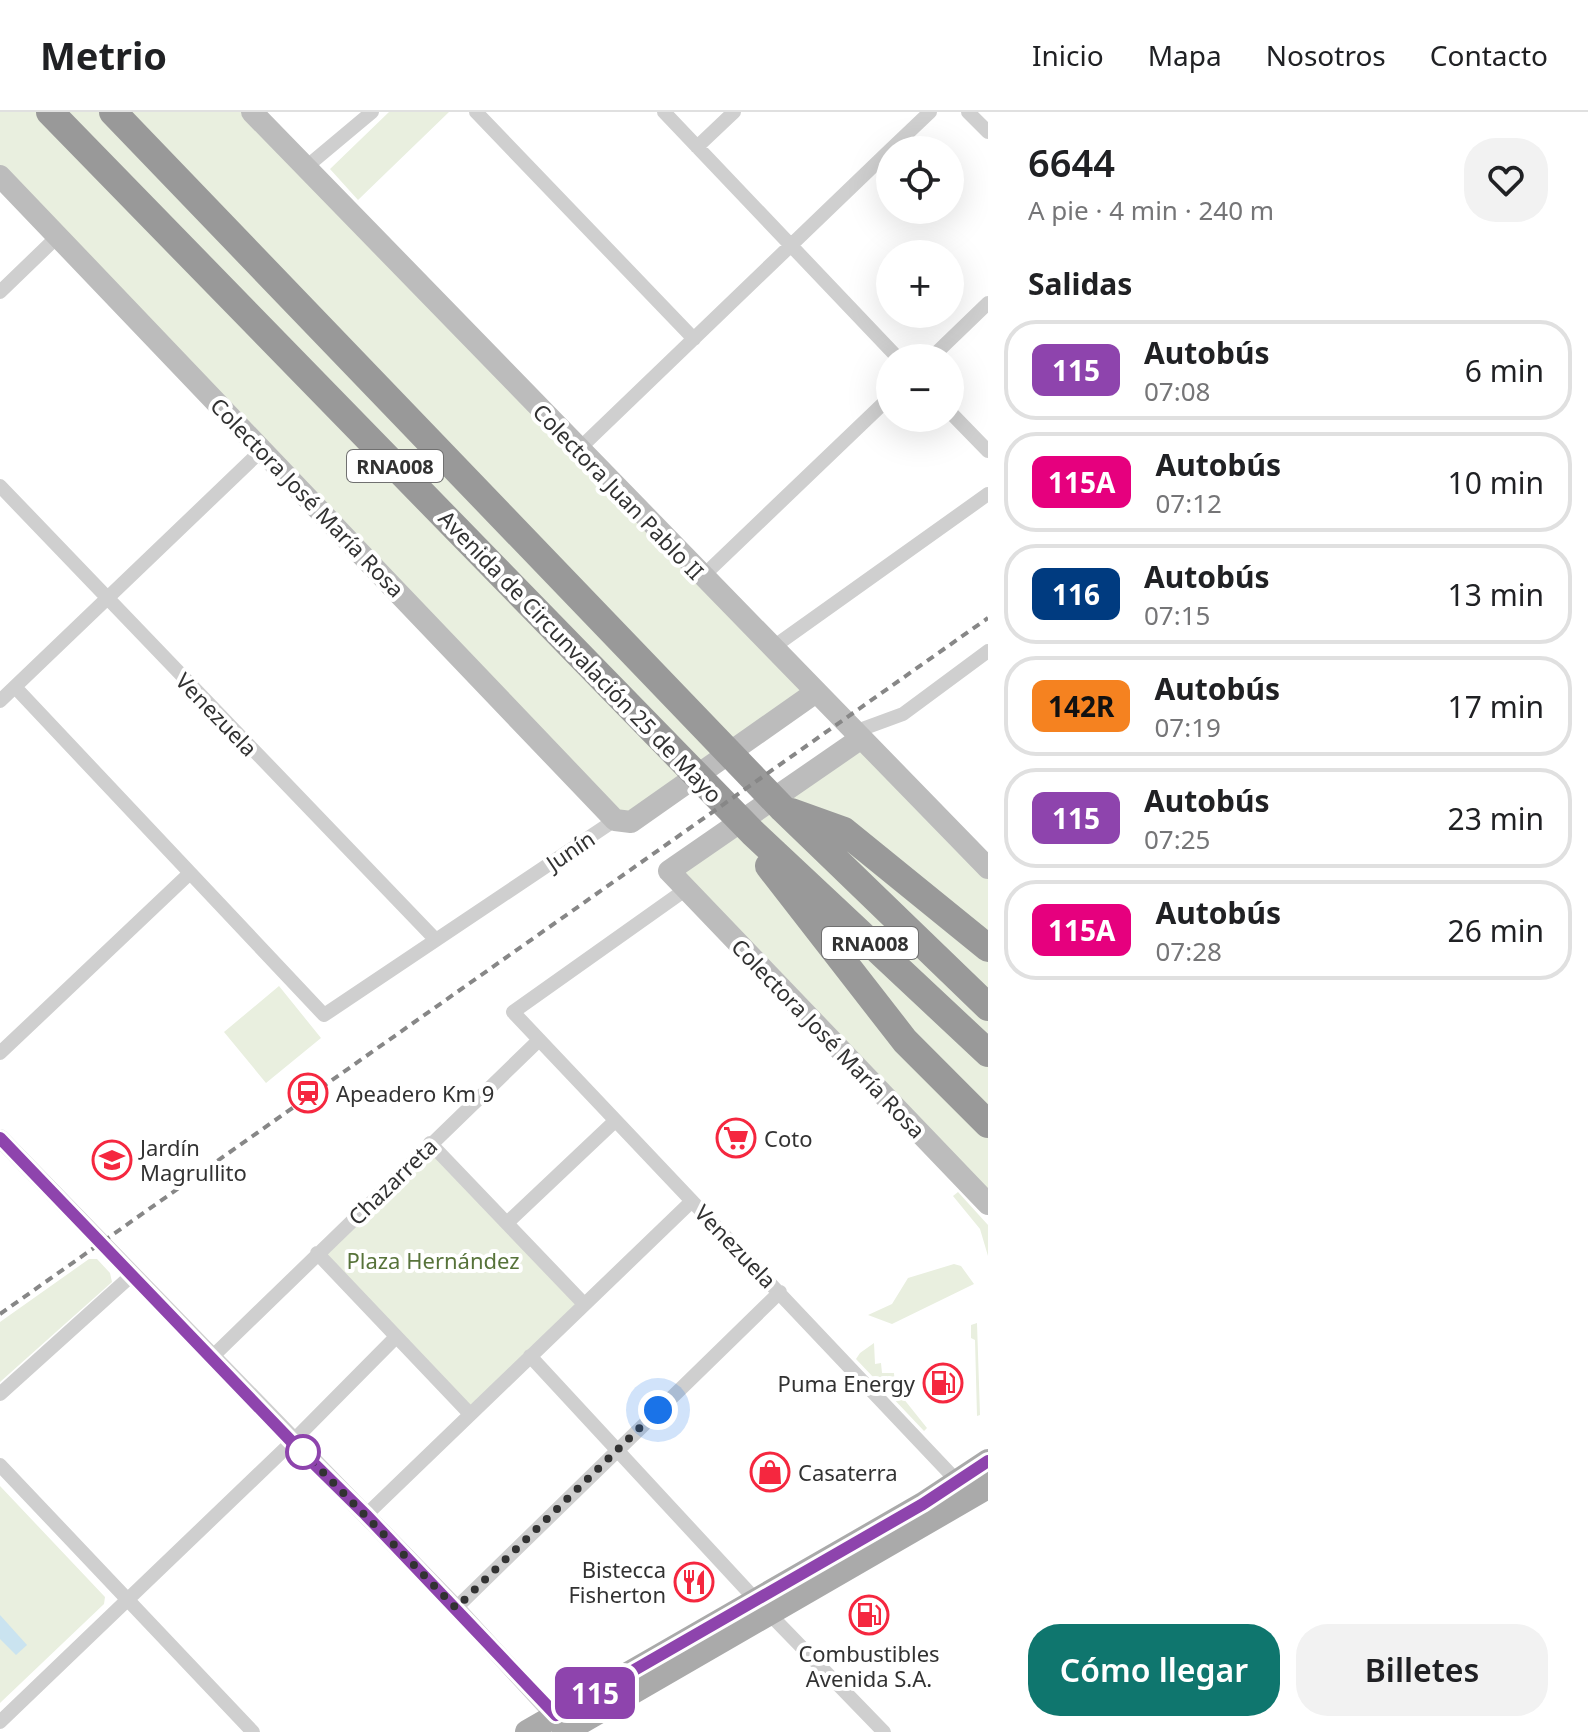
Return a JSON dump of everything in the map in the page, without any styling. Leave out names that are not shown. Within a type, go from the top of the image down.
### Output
[{"type":"highway","name":"Avenida de Circunvalación 25 de Mayo","points":[[50,112],[753,833],[988,1053]]},
{"type":"highway","name":"Avenida de Circunvalación 25 de Mayo","points":[[113,112],[783,809],[988,1007]]},
{"type":"highway","points":[[783,809],[844,831],[988,948]]},
{"type":"highway","points":[[753,833],[770,870],[905,1041],[988,1124]]},
{"type":"main road","name":"Colectora Juan Pablo II","points":[[252,112],[988,868]]},
{"type":"main road","name":"Colectora José María Rosa","points":[[0,176],[615,820]]},
{"type":"main road","name":"Junín","points":[[615,820],[631,822],[816,692]]},
{"type":"main road","name":"Colectora José María Rosa","points":[[857,735],[669,871],[988,1204]]},
{"type":"main road","points":[[527,1732],[564,1727],[763,1607],[988,1461]]},
{"type":"main road","points":[[763,1607],[988,1487]]},
{"type":"street","points":[[305,168],[372,112]]},
{"type":"street","points":[[476,112],[694,339]]},
{"type":"street","points":[[664,112],[885,344]]},
{"type":"street","points":[[697,147],[734,112]]},
{"type":"street","points":[[905,136],[930,112]]},
{"type":"street","points":[[968,112],[988,132]]},
{"type":"street","points":[[579,449],[876,164]]},
{"type":"street","points":[[0,292],[58,236]]},
{"type":"street","points":[[946,344],[988,303]]},
{"type":"street","points":[[702,577],[876,410]]},
{"type":"street","points":[[964,426],[988,451]]},
{"type":"street","points":[[0,701],[262,450]]},
{"type":"street","name":"Venezuela","points":[[0,486],[436,940]]},
{"type":"street","points":[[772,648],[988,494]]},
{"type":"street","points":[[857,735],[903,714],[988,651]]},
{"type":"street","points":[[0,1053],[190,873],[15,687]]},
{"type":"street","name":"Junín","points":[[190,873],[324,1015],[615,820]]},
{"type":"street","name":"Venezuela","points":[[685,890],[513,1012],[957,1481]]},
{"type":"street","name":"Chazarreta","points":[[212,1357],[538,1041]]},
{"type":"street","points":[[507,1223],[615,1121]]},
{"type":"street","points":[[1,1142],[456,1608],[564,1727]]},
{"type":"street","points":[[430,1143],[584,1304]]},
{"type":"street","points":[[366,1515],[692,1201]]},
{"type":"street","points":[[317,1253],[470,1414]]},
{"type":"street","points":[[0,1394],[132,1275]]},
{"type":"street","points":[[456,1608],[780,1292]]},
{"type":"street","points":[[0,1722],[292,1442],[396,1337]]},
{"type":"street","points":[[530,1356],[763,1607],[884,1732]]},
{"type":"street","points":[[0,1465],[253,1732]]},
{"type":"green space","points":[[0,112],[252,112],[816,692],[631,822],[0,176]]},
{"type":"green space","points":[[389,112],[449,112],[358,200],[330,169]]},
{"type":"green space","points":[[860,739],[988,868],[988,1204],[669,871]]},
{"type":"green space","points":[[279,986],[321,1038],[266,1083],[224,1032]]},
{"type":"green space","name":"Plaza Hernández","points":[[430,1143],[584,1304],[470,1414],[317,1253]]},
{"type":"green space","points":[[958,1192],[988,1225],[988,1256],[980,1229],[953,1196]]},
{"type":"green space","points":[[89,1259],[97,1259],[110,1273],[112,1282],[0,1382],[0,1322]]},
{"type":"green space","points":[[954,1264],[961,1266],[974,1284],[892,1324],[868,1315],[892,1304],[908,1278]]},
{"type":"green space","points":[[977,1323],[980,1415],[977,1416],[975,1340],[971,1338],[971,1325]]},
{"type":"green space","points":[[874,1343],[875,1364],[881,1363],[882,1373],[894,1373],[895,1386],[903,1386],[903,1398],[927,1428],[924,1431],[856,1359]]},
{"type":"green space","points":[[0,1486],[105,1597],[104,1604],[0,1703]]},
{"type":"water","points":[[0,1615],[27,1645],[16,1655],[0,1639]]},
{"type":"railway","points":[[0,1314],[988,618]]},
{"type":"bus line","name":"115","points":[[0,1138],[556,1715],[923,1504],[988,1461]]},
{"type":"place","name":"Apeadero Km 9","points":[[308,1093]]},
{"type":"place","name":"Coto","points":[[736,1138]]},
{"type":"place","name":"Jardín Magrullito","points":[[112,1160]]},
{"type":"place","name":"Puma Energy","points":[[943,1383]]},
{"type":"place","name":"Casaterra","points":[[770,1472]]},
{"type":"place","name":"Bistecca Fisherton","points":[[694,1582]]},
{"type":"place","name":"Combustibles Avenida S.A.","points":[[869,1615]]},
{"type":"route","points":[[303,1452],[456,1608],[658,1410]]}]
